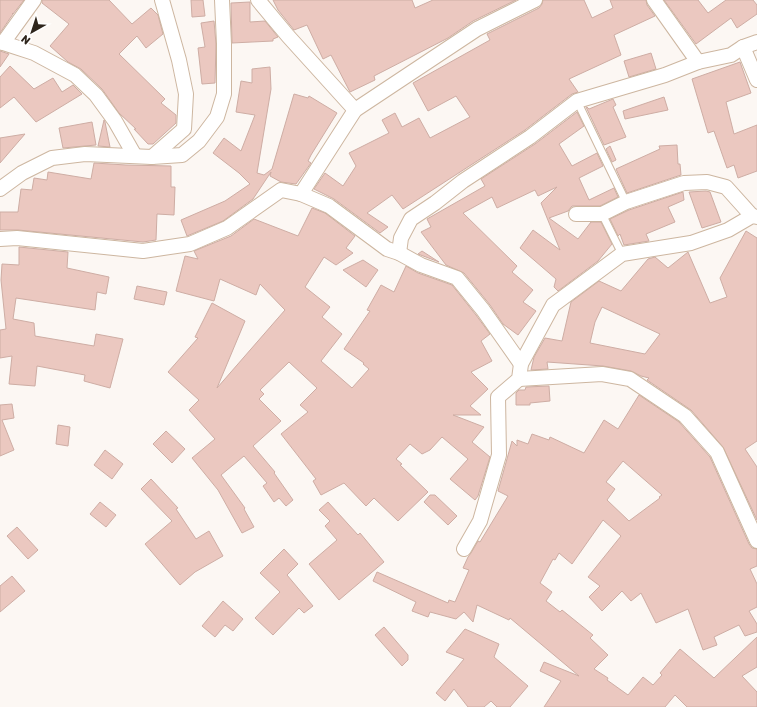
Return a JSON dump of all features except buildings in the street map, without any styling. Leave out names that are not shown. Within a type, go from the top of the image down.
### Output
[{"type":"street","points":[[34,0],[2,43],[34,53],[75,75],[96,95],[115,121],[135,156]]},
{"type":"street","points":[[152,157],[184,129],[186,94],[179,60],[162,0]]},
{"type":"street","points":[[0,189],[22,173],[52,158],[85,154],[152,157],[182,155],[199,141],[217,117],[224,94],[222,0]]},
{"type":"street","points":[[258,0],[288,36],[355,110]]},
{"type":"street","points":[[301,194],[355,110],[477,29],[535,0]]},
{"type":"street","points":[[654,0],[698,62]]},
{"type":"street","points":[[399,253],[401,238],[411,219],[435,203],[464,180],[530,137],[577,101],[665,75],[698,62],[731,55],[744,47],[757,42]]},
{"type":"street","points":[[744,47],[757,80]]},
{"type":"street","points":[[519,379],[521,364],[553,305],[622,254],[691,243],[728,230],[755,216],[726,187],[707,182],[684,183],[626,202],[602,214],[576,214]]},
{"type":"street","points":[[0,239],[17,238],[143,251],[190,244],[228,228],[280,190],[301,194],[329,206],[387,249],[399,253],[422,265],[457,278],[483,310],[521,364]]},
{"type":"street","points":[[464,549],[480,521],[499,454],[498,397],[519,379],[602,374],[630,379],[685,416],[717,452],[757,541]]},
{"type":"lane","points":[[577,101],[626,202]]},
{"type":"lane","points":[[602,214],[622,254]]}]
